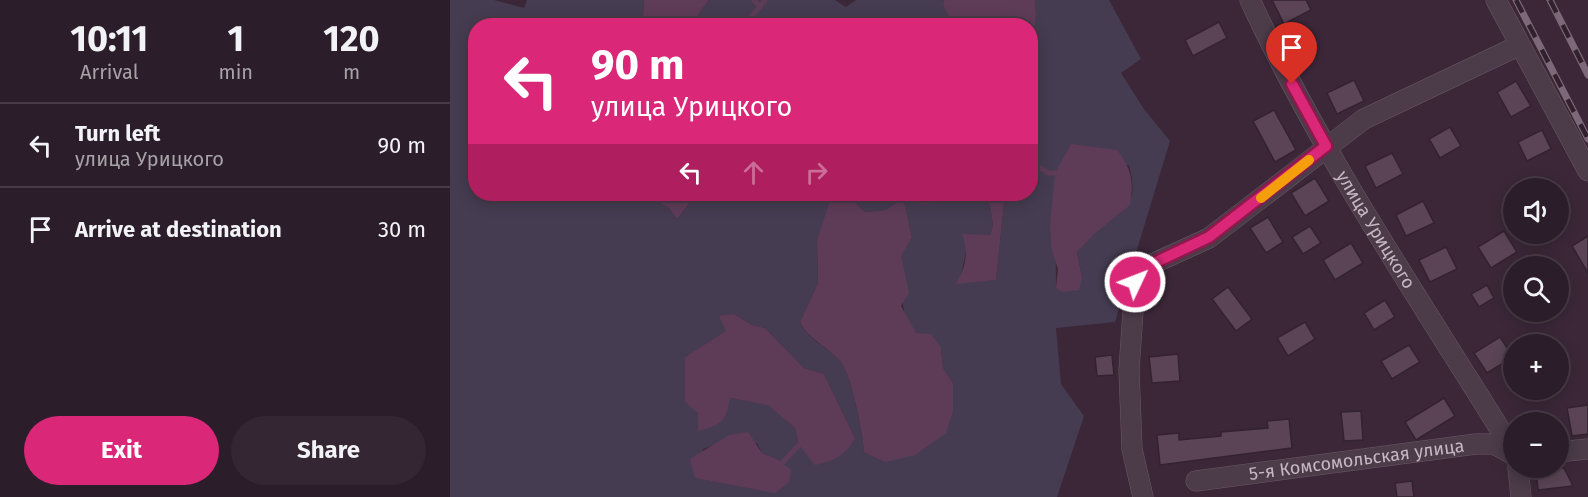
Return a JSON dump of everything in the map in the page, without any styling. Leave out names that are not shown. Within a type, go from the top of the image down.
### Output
[{"type":"street","name":"улица Урицкого","points":[[1250,0],[1270,43],[1326,146],[1503,436]]},
{"type":"street","points":[[1496,0],[1588,171]]},
{"type":"street","points":[[1143,497],[1132,449],[1129,370],[1135,282],[1152,264],[1209,237],[1364,119],[1520,45]]},
{"type":"street","name":"5-я Комсомольская улица","points":[[1196,481],[1476,444],[1494,444],[1503,448]]},
{"type":"street","points":[[1569,451],[1588,449]]},
{"type":"street","points":[[1519,478],[1521,497]]},
{"type":"shaded area","points":[[450,0],[494,0],[524,8],[527,0],[644,0],[644,18],[468,18],[468,201],[656,201],[669,208],[677,219],[691,201],[844,201],[825,219],[817,240],[818,283],[800,322],[808,334],[835,356],[844,367],[856,404],[864,452],[953,411],[953,383],[943,368],[941,348],[918,335],[905,315],[900,256],[912,237],[903,201],[983,201],[990,205],[993,225],[990,235],[967,245],[961,277],[956,283],[996,280],[1004,201],[1038,201],[1038,18],[1036,18],[1035,0],[1109,0],[1141,59],[1121,73],[1144,109],[1170,141],[1115,322],[1056,328],[1061,384],[1084,416],[1057,497],[450,497]],"holes":[[[1129,165],[1132,191],[1126,207],[1093,234],[1077,252],[1082,277],[1056,288],[1055,173]],[[734,314],[752,325],[765,328],[804,368],[824,374],[855,438],[799,445],[795,428],[768,404],[729,398],[698,430],[698,413],[685,357],[727,331],[720,317]],[[719,443],[757,443],[762,453],[777,459],[790,470],[752,488],[695,478],[703,449]]]},
{"type":"shaded area","points":[[644,0],[709,0],[698,18],[644,18]]},
{"type":"shaded area","points":[[709,0],[835,0],[846,7],[856,0],[944,0],[943,5],[951,18],[698,18]]},
{"type":"shaded area","points":[[944,0],[1035,0],[1036,18],[950,18],[943,5]]},
{"type":"shaded area","points":[[1071,144],[1117,150],[1129,170],[1132,189],[1130,205],[1094,234],[1077,252],[1082,277],[1079,290],[1063,292],[1056,288],[1058,269],[1052,251],[1050,227],[1055,173]]},
{"type":"shaded area","points":[[656,201],[691,201],[677,219],[669,208]]},
{"type":"shaded area","points":[[830,201],[854,201],[865,212],[886,210],[899,201],[904,201],[912,237],[901,256],[909,293],[901,306],[916,333],[931,334],[941,348],[943,368],[953,383],[953,411],[946,433],[915,455],[885,462],[864,452],[856,404],[844,367],[803,328],[800,322],[818,283],[817,240]]},
{"type":"shaded area","points":[[854,201],[900,201],[886,210],[865,212]]},
{"type":"shaded area","points":[[983,201],[1004,201],[996,280],[955,284],[962,273],[965,260],[962,234],[990,235],[993,225],[990,205]]},
{"type":"shaded area","points":[[734,314],[752,325],[765,328],[804,368],[824,374],[855,438],[844,453],[815,465],[799,445],[795,428],[768,405],[730,398],[727,412],[721,421],[713,427],[698,431],[698,413],[685,402],[685,357],[726,331],[719,316]]},
{"type":"shaded area","points":[[748,432],[762,453],[777,459],[791,470],[789,482],[775,493],[695,478],[690,459],[729,435]]},
{"type":"building","points":[[1272,0],[1306,0],[1311,10],[1284,24]]},
{"type":"building","points":[[1219,22],[1227,38],[1193,56],[1185,40]]},
{"type":"building","points":[[1354,80],[1364,101],[1337,114],[1327,93]]},
{"type":"building","points":[[1516,81],[1531,106],[1511,117],[1497,92]]},
{"type":"building","points":[[1274,110],[1296,150],[1275,162],[1253,121]]},
{"type":"building","points":[[1450,127],[1461,146],[1440,158],[1429,139]]},
{"type":"building","points":[[1542,130],[1551,149],[1527,161],[1518,142]]},
{"type":"building","points":[[1392,153],[1403,174],[1376,188],[1365,166]]},
{"type":"building","points":[[1315,178],[1329,201],[1305,216],[1291,193]]},
{"type":"building","points":[[1423,201],[1434,223],[1406,236],[1396,215]]},
{"type":"building","points":[[1268,217],[1283,242],[1266,253],[1250,228]]},
{"type":"building","points":[[1310,226],[1321,243],[1303,254],[1292,237]]},
{"type":"building","points":[[1503,232],[1503,244],[1512,244],[1517,252],[1510,256],[1503,256],[1503,261],[1491,268],[1478,247]]},
{"type":"building","points":[[1588,236],[1588,273],[1572,246]]},
{"type":"building","points":[[1351,243],[1363,263],[1335,280],[1323,260]]},
{"type":"building","points":[[1446,247],[1457,269],[1430,282],[1419,260]]},
{"type":"building","points":[[1487,285],[1494,298],[1479,307],[1471,294]]},
{"type":"building","points":[[1228,287],[1252,319],[1236,331],[1212,299]]},
{"type":"building","points":[[1385,300],[1395,317],[1374,330],[1364,313]]},
{"type":"building","points":[[1305,322],[1315,339],[1288,356],[1277,338]]},
{"type":"building","points":[[1500,337],[1503,342],[1503,363],[1487,373],[1474,353]]},
{"type":"building","points":[[1409,345],[1420,362],[1392,379],[1381,361]]},
{"type":"building","points":[[1178,354],[1180,381],[1152,383],[1149,357]]},
{"type":"building","points":[[1112,355],[1114,375],[1097,376],[1095,357]]},
{"type":"building","points":[[1444,398],[1455,416],[1416,440],[1405,422]]},
{"type":"building","points":[[1588,405],[1588,434],[1572,436],[1567,408]]},
{"type":"building","points":[[1361,411],[1363,440],[1344,441],[1341,412]]},
{"type":"building","points":[[1289,419],[1292,448],[1160,465],[1157,435],[1179,433],[1179,440],[1221,436],[1221,432],[1268,428],[1267,421]]},
{"type":"building","points":[[1569,478],[1573,486],[1538,490],[1537,479]]},
{"type":"building","points":[[1412,481],[1414,497],[1397,497],[1395,483]]},
{"type":"waterway","points":[[754,0],[760,7]]},
{"type":"waterway","points":[[750,18],[765,0]]},
{"type":"waterway","points":[[1038,166],[1048,173],[1055,173]]},
{"type":"waterway","points":[[920,201],[928,201]]},
{"type":"waterway","points":[[782,463],[799,445]]},
{"type":"railway","points":[[1516,0],[1588,139]]},
{"type":"railway","points":[[1550,0],[1588,75]]},
{"type":"slow traffic","points":[[1261,198],[1309,160]]},
{"type":"route","points":[[1135,282],[1152,264],[1209,237],[1326,146],[1292,84]]}]
